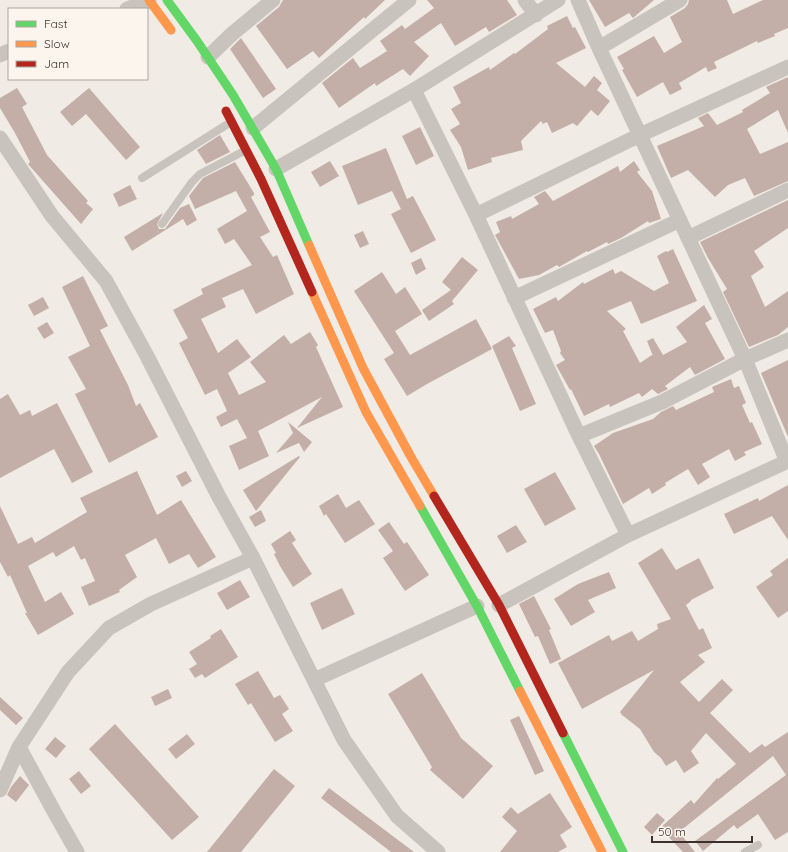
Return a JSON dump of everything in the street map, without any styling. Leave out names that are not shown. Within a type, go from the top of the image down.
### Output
[{"type":"main road","points":[[149,0],[178,39]]},
{"type":"main road","points":[[167,0],[208,57],[253,128],[276,169],[363,368],[411,458],[499,605],[623,852]]},
{"type":"main road","points":[[222,104],[279,218],[366,412],[477,606],[602,852]]},
{"type":"main road","points":[[320,312],[337,306]]},
{"type":"street","points":[[129,8],[149,0]]},
{"type":"street","points":[[208,57],[232,34],[273,0]]},
{"type":"street","points":[[253,128],[409,0]]},
{"type":"street","points":[[525,0],[536,15]]},
{"type":"street","points":[[276,169],[414,90],[558,0]]},
{"type":"street","points":[[499,605],[628,535],[787,462],[744,359],[578,0]]},
{"type":"street","points":[[599,48],[680,0]]},
{"type":"street","points":[[476,215],[640,135],[788,67]]},
{"type":"street","points":[[414,90],[476,215],[579,436],[628,535]]},
{"type":"street","points":[[0,138],[52,216],[106,281],[147,356],[219,497],[253,558],[344,740],[397,816],[431,850]]},
{"type":"street","points":[[688,238],[788,190]]},
{"type":"street","points":[[514,298],[680,220]]},
{"type":"street","points":[[579,436],[662,402],[744,359],[788,340]]},
{"type":"street","points":[[0,790],[20,746],[68,672],[109,628],[151,604],[253,558]]},
{"type":"street","points":[[314,680],[477,606]]},
{"type":"street","points":[[20,746],[77,852]]},
{"type":"lane","points":[[142,178],[232,122]]},
{"type":"lane","points":[[162,224],[192,182],[200,174],[246,150]]},
{"type":"lane","points":[[745,852],[758,845]]},
{"type":"building","points":[[283,0],[385,0],[319,58],[313,51],[287,69],[256,26],[279,7]]},
{"type":"building","points":[[427,0],[507,0],[517,15],[489,32],[486,27],[455,46],[441,23],[414,42],[429,56],[410,76],[403,69],[376,86],[375,83],[339,108],[322,83],[353,58],[360,68],[387,51],[380,41],[402,25],[405,29],[434,8]]},
{"type":"building","points":[[589,0],[654,0],[633,18],[629,13],[605,27]]},
{"type":"building","points":[[689,0],[727,0],[733,14],[763,0],[788,0],[788,28],[774,34],[775,36],[758,43],[757,41],[714,62],[717,68],[708,72],[706,67],[679,83],[682,89],[670,95],[663,82],[637,97],[622,70],[624,69],[617,57],[654,36],[664,53],[682,42],[670,17],[685,8]]},
{"type":"building","points":[[567,16],[573,28],[575,27],[586,48],[556,63],[585,87],[594,76],[602,83],[597,90],[610,101],[598,116],[591,110],[577,126],[573,123],[552,133],[547,122],[543,124],[541,121],[521,141],[523,150],[491,158],[492,162],[468,170],[461,147],[450,130],[460,124],[451,109],[461,103],[453,87],[489,67],[490,70],[514,53],[515,54],[548,29],[547,26]]},
{"type":"building","points":[[241,38],[276,89],[263,98],[230,49]]},
{"type":"building","points":[[788,77],[788,133],[778,110],[747,129],[760,154],[788,142],[788,181],[754,196],[745,178],[728,185],[715,197],[688,170],[671,178],[657,146],[704,126],[698,118],[708,113],[717,125],[743,112],[742,110],[770,93],[766,87]]},
{"type":"building","points":[[17,88],[27,104],[22,107],[47,155],[88,201],[86,203],[93,209],[81,224],[28,164],[30,162],[0,108],[0,98]]},
{"type":"building","points":[[89,88],[140,147],[126,160],[86,114],[72,126],[60,112]]},
{"type":"building","points":[[420,127],[434,156],[416,165],[402,136]]},
{"type":"building","points":[[220,135],[230,152],[206,164],[197,150]]},
{"type":"building","points":[[386,148],[407,199],[413,196],[436,240],[411,253],[391,214],[401,209],[392,191],[358,205],[342,166]]},
{"type":"building","points":[[330,161],[339,176],[320,187],[311,172]]},
{"type":"building","points":[[634,161],[640,170],[637,172],[652,191],[661,219],[649,223],[648,221],[621,238],[608,244],[607,242],[588,252],[587,251],[559,267],[557,265],[539,275],[519,279],[495,235],[500,232],[496,222],[511,216],[512,219],[539,204],[534,197],[545,191],[553,201],[618,166],[620,172]]},
{"type":"building","points":[[235,162],[254,193],[251,197],[270,232],[260,237],[273,257],[277,255],[294,294],[256,314],[243,289],[222,298],[226,307],[201,319],[218,353],[237,339],[251,357],[228,373],[239,395],[266,382],[250,362],[284,335],[291,344],[310,332],[318,345],[316,347],[343,407],[297,428],[322,397],[258,431],[269,456],[239,470],[229,446],[247,438],[237,419],[221,427],[216,417],[227,411],[217,389],[205,395],[179,343],[188,338],[173,310],[203,294],[201,289],[252,265],[234,239],[225,244],[217,229],[247,211],[236,191],[195,209],[189,196],[203,178]]},
{"type":"building","points":[[130,185],[137,199],[119,207],[113,194]]},
{"type":"building","points":[[788,200],[788,228],[754,251],[764,267],[751,276],[765,307],[788,291],[788,327],[778,335],[749,347],[723,292],[727,289],[700,242]]},
{"type":"building","points":[[189,204],[197,220],[187,226],[183,219],[132,251],[124,237],[163,213],[157,224],[159,229],[165,229],[180,208]]},
{"type":"building","points":[[363,231],[369,244],[360,248],[354,235]]},
{"type":"building","points":[[673,249],[697,301],[641,324],[631,301],[607,311],[626,329],[623,331],[640,363],[652,355],[653,356],[647,341],[653,338],[663,355],[687,342],[676,327],[704,305],[712,319],[705,323],[725,359],[695,375],[690,367],[665,386],[668,389],[658,394],[652,389],[642,397],[639,393],[610,407],[609,404],[584,416],[571,389],[570,390],[556,365],[565,360],[560,353],[561,351],[553,330],[545,333],[533,309],[556,297],[558,301],[583,282],[584,284],[613,269],[615,274],[621,271],[654,291],[669,283],[657,256]]},
{"type":"building","points":[[462,257],[478,270],[452,301],[454,304],[429,321],[422,310],[451,290],[442,282]]},
{"type":"building","points":[[421,258],[426,269],[416,275],[411,263]]},
{"type":"building","points":[[382,272],[396,294],[405,287],[422,314],[395,331],[410,355],[476,319],[492,349],[407,396],[384,359],[394,353],[354,291]]},
{"type":"building","points":[[83,276],[108,326],[100,330],[128,385],[136,406],[140,403],[158,437],[109,463],[75,394],[86,389],[68,357],[90,346],[62,287]]},
{"type":"building","points":[[43,297],[49,308],[34,316],[28,305]]},
{"type":"building","points":[[47,322],[54,333],[44,339],[37,328]]},
{"type":"building","points":[[509,336],[516,346],[512,348],[536,404],[520,411],[492,346]]},
{"type":"building","points":[[788,360],[788,437],[761,373]]},
{"type":"building","points":[[731,379],[734,388],[739,386],[746,403],[742,405],[762,444],[744,452],[746,455],[735,461],[729,449],[702,464],[710,477],[698,485],[688,469],[665,483],[666,485],[652,494],[649,488],[623,504],[594,446],[613,433],[653,419],[661,412],[673,406],[676,410],[714,392],[712,387]]},
{"type":"building","points":[[8,394],[20,415],[30,410],[32,416],[57,403],[93,472],[72,483],[54,449],[0,478],[0,399]]},
{"type":"building","points":[[288,422],[312,442],[304,452],[299,443],[276,453],[293,433]]},
{"type":"building","points":[[299,456],[300,457],[256,511],[243,490]]},
{"type":"building","points":[[137,471],[157,515],[181,500],[216,557],[198,568],[189,554],[169,564],[156,538],[125,555],[137,577],[119,590],[120,592],[89,606],[81,587],[95,581],[85,558],[81,560],[74,546],[56,557],[53,552],[28,566],[45,602],[61,592],[74,614],[38,635],[25,613],[27,613],[10,575],[8,577],[0,562],[0,506],[18,544],[32,537],[35,543],[87,512],[80,498]]},
{"type":"building","points":[[186,471],[192,481],[182,487],[176,476]]},
{"type":"building","points":[[555,472],[576,509],[545,526],[524,489]]},
{"type":"building","points":[[788,485],[788,540],[772,516],[734,534],[724,514],[758,498],[759,501]]},
{"type":"building","points":[[338,494],[346,508],[359,500],[375,524],[345,543],[326,514],[324,516],[319,506]]},
{"type":"building","points":[[261,510],[266,521],[255,527],[249,517]]},
{"type":"building","points":[[389,522],[404,544],[407,542],[429,575],[405,591],[383,558],[393,551],[378,530]]},
{"type":"building","points":[[516,525],[527,542],[507,553],[497,536]]},
{"type":"building","points":[[290,531],[296,540],[292,543],[312,574],[293,587],[280,566],[274,554],[276,553],[271,544]]},
{"type":"building","points":[[662,548],[676,570],[699,558],[714,588],[691,600],[686,605],[699,630],[703,628],[712,648],[698,655],[705,662],[680,682],[699,702],[722,679],[733,690],[710,713],[750,753],[762,744],[765,747],[788,732],[788,832],[775,840],[758,814],[737,829],[734,825],[703,851],[695,841],[786,775],[773,756],[679,832],[695,852],[683,852],[660,828],[691,800],[694,804],[717,778],[718,779],[736,764],[706,733],[691,751],[699,763],[684,773],[676,760],[666,766],[661,758],[654,752],[640,729],[620,712],[654,670],[582,709],[558,663],[609,635],[612,641],[632,631],[638,641],[658,629],[657,624],[671,619],[638,563]]},
{"type":"building","points":[[788,558],[788,611],[778,618],[756,587],[773,575],[770,571]]},
{"type":"building","points":[[609,572],[616,588],[588,600],[595,612],[571,626],[554,599],[578,584]]},
{"type":"building","points":[[240,580],[250,597],[227,610],[217,593]]},
{"type":"building","points":[[342,588],[355,614],[322,630],[310,603]]},
{"type":"building","points":[[534,596],[551,629],[549,630],[561,659],[550,664],[538,636],[535,637],[519,604]]},
{"type":"building","points":[[221,629],[238,657],[205,678],[202,674],[195,678],[189,669],[197,664],[189,652],[211,638],[210,636]]},
{"type":"building","points":[[258,671],[274,698],[280,695],[289,709],[282,714],[293,731],[275,742],[251,703],[248,705],[235,684]]},
{"type":"building","points":[[422,673],[461,738],[493,766],[463,799],[430,770],[432,767],[388,694]]},
{"type":"building","points":[[168,689],[172,698],[155,706],[151,697]]},
{"type":"building","points":[[0,697],[23,718],[16,725],[0,710]]},
{"type":"building","points":[[519,716],[544,771],[535,775],[510,720]]},
{"type":"building","points":[[115,724],[199,817],[172,840],[89,749]]},
{"type":"building","points":[[187,734],[195,744],[176,759],[168,749]]},
{"type":"building","points":[[55,737],[66,746],[56,758],[45,749]]},
{"type":"building","points":[[274,769],[295,786],[241,852],[207,852]]},
{"type":"building","points":[[79,771],[91,786],[81,794],[69,779]]},
{"type":"building","points":[[20,776],[29,785],[16,802],[7,795],[11,787]]},
{"type":"building","points":[[329,788],[414,852],[391,852],[321,798]]},
{"type":"building","points":[[550,793],[572,827],[560,835],[567,847],[558,852],[500,852],[517,831],[502,817],[511,807],[518,814]]},
{"type":"building","points":[[657,813],[665,820],[652,835],[644,827]]},
{"type":"traffic: fast","points":[[167,0],[197,41],[233,95],[276,169],[309,245]]},
{"type":"traffic: fast","points":[[420,506],[477,606],[520,691]]},
{"type":"traffic: fast","points":[[563,733],[623,852]]},
{"type":"traffic: slow","points":[[149,0],[171,30]]},
{"type":"traffic: slow","points":[[309,245],[363,368],[434,496]]},
{"type":"traffic: slow","points":[[312,292],[366,412],[420,506]]},
{"type":"traffic: slow","points":[[520,691],[602,852]]},
{"type":"traffic: jam","points":[[226,111],[261,179],[312,292]]},
{"type":"traffic: jam","points":[[434,496],[499,605],[563,733]]}]
